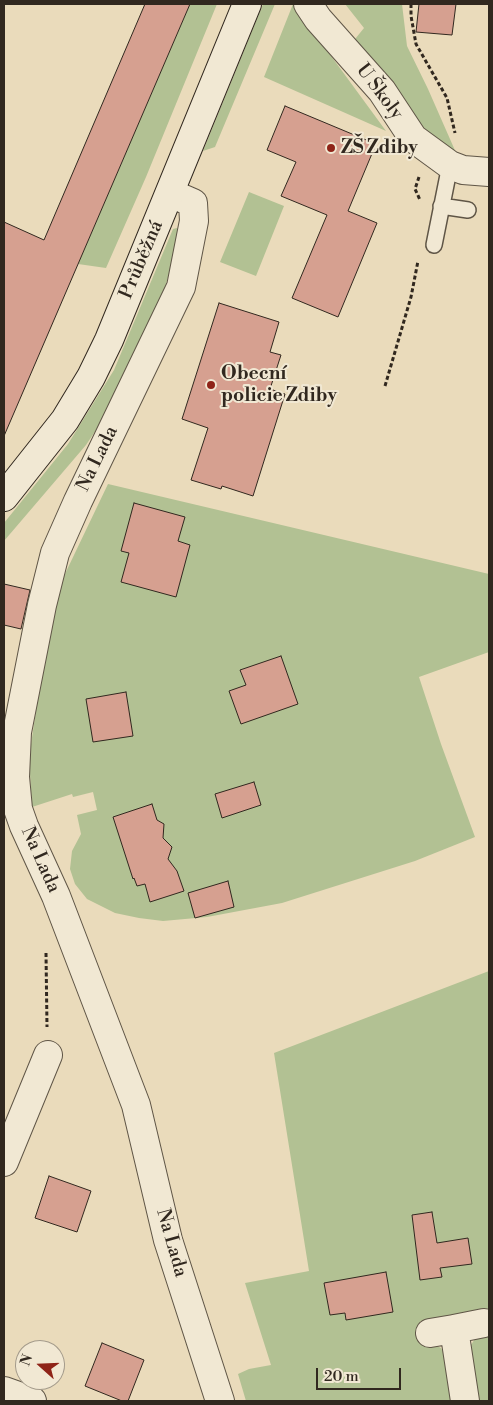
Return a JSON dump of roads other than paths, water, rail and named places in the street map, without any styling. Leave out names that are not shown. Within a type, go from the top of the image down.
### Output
[{"type":"street","name":"Průběžná","points":[[4,497],[65,420],[91,377],[109,340],[247,4]]},
{"type":"street","name":"U Školy","points":[[308,4],[318,20],[382,91],[413,138],[467,169]]},
{"type":"street","name":"Na Lada","points":[[170,193],[193,202],[194,220],[182,287],[82,492],[55,553],[42,605],[17,732],[15,777],[18,809],[24,826],[56,896],[136,1105],[168,1240],[220,1401]]},
{"type":"street","points":[[4,1162],[48,1055]]},
{"type":"street","points":[[466,1401],[442,1331],[484,1324]]},
{"type":"street","points":[[4,1391],[32,1401]]},
{"type":"lane","points":[[434,245],[442,206],[467,169]]},
{"type":"lane","points":[[442,206],[468,210]]},
{"type":"place","name":"ZŠ Zdiby","points":[[331,148]]},
{"type":"place","name":"Obecní policie Zdiby","points":[[211,385]]}]
